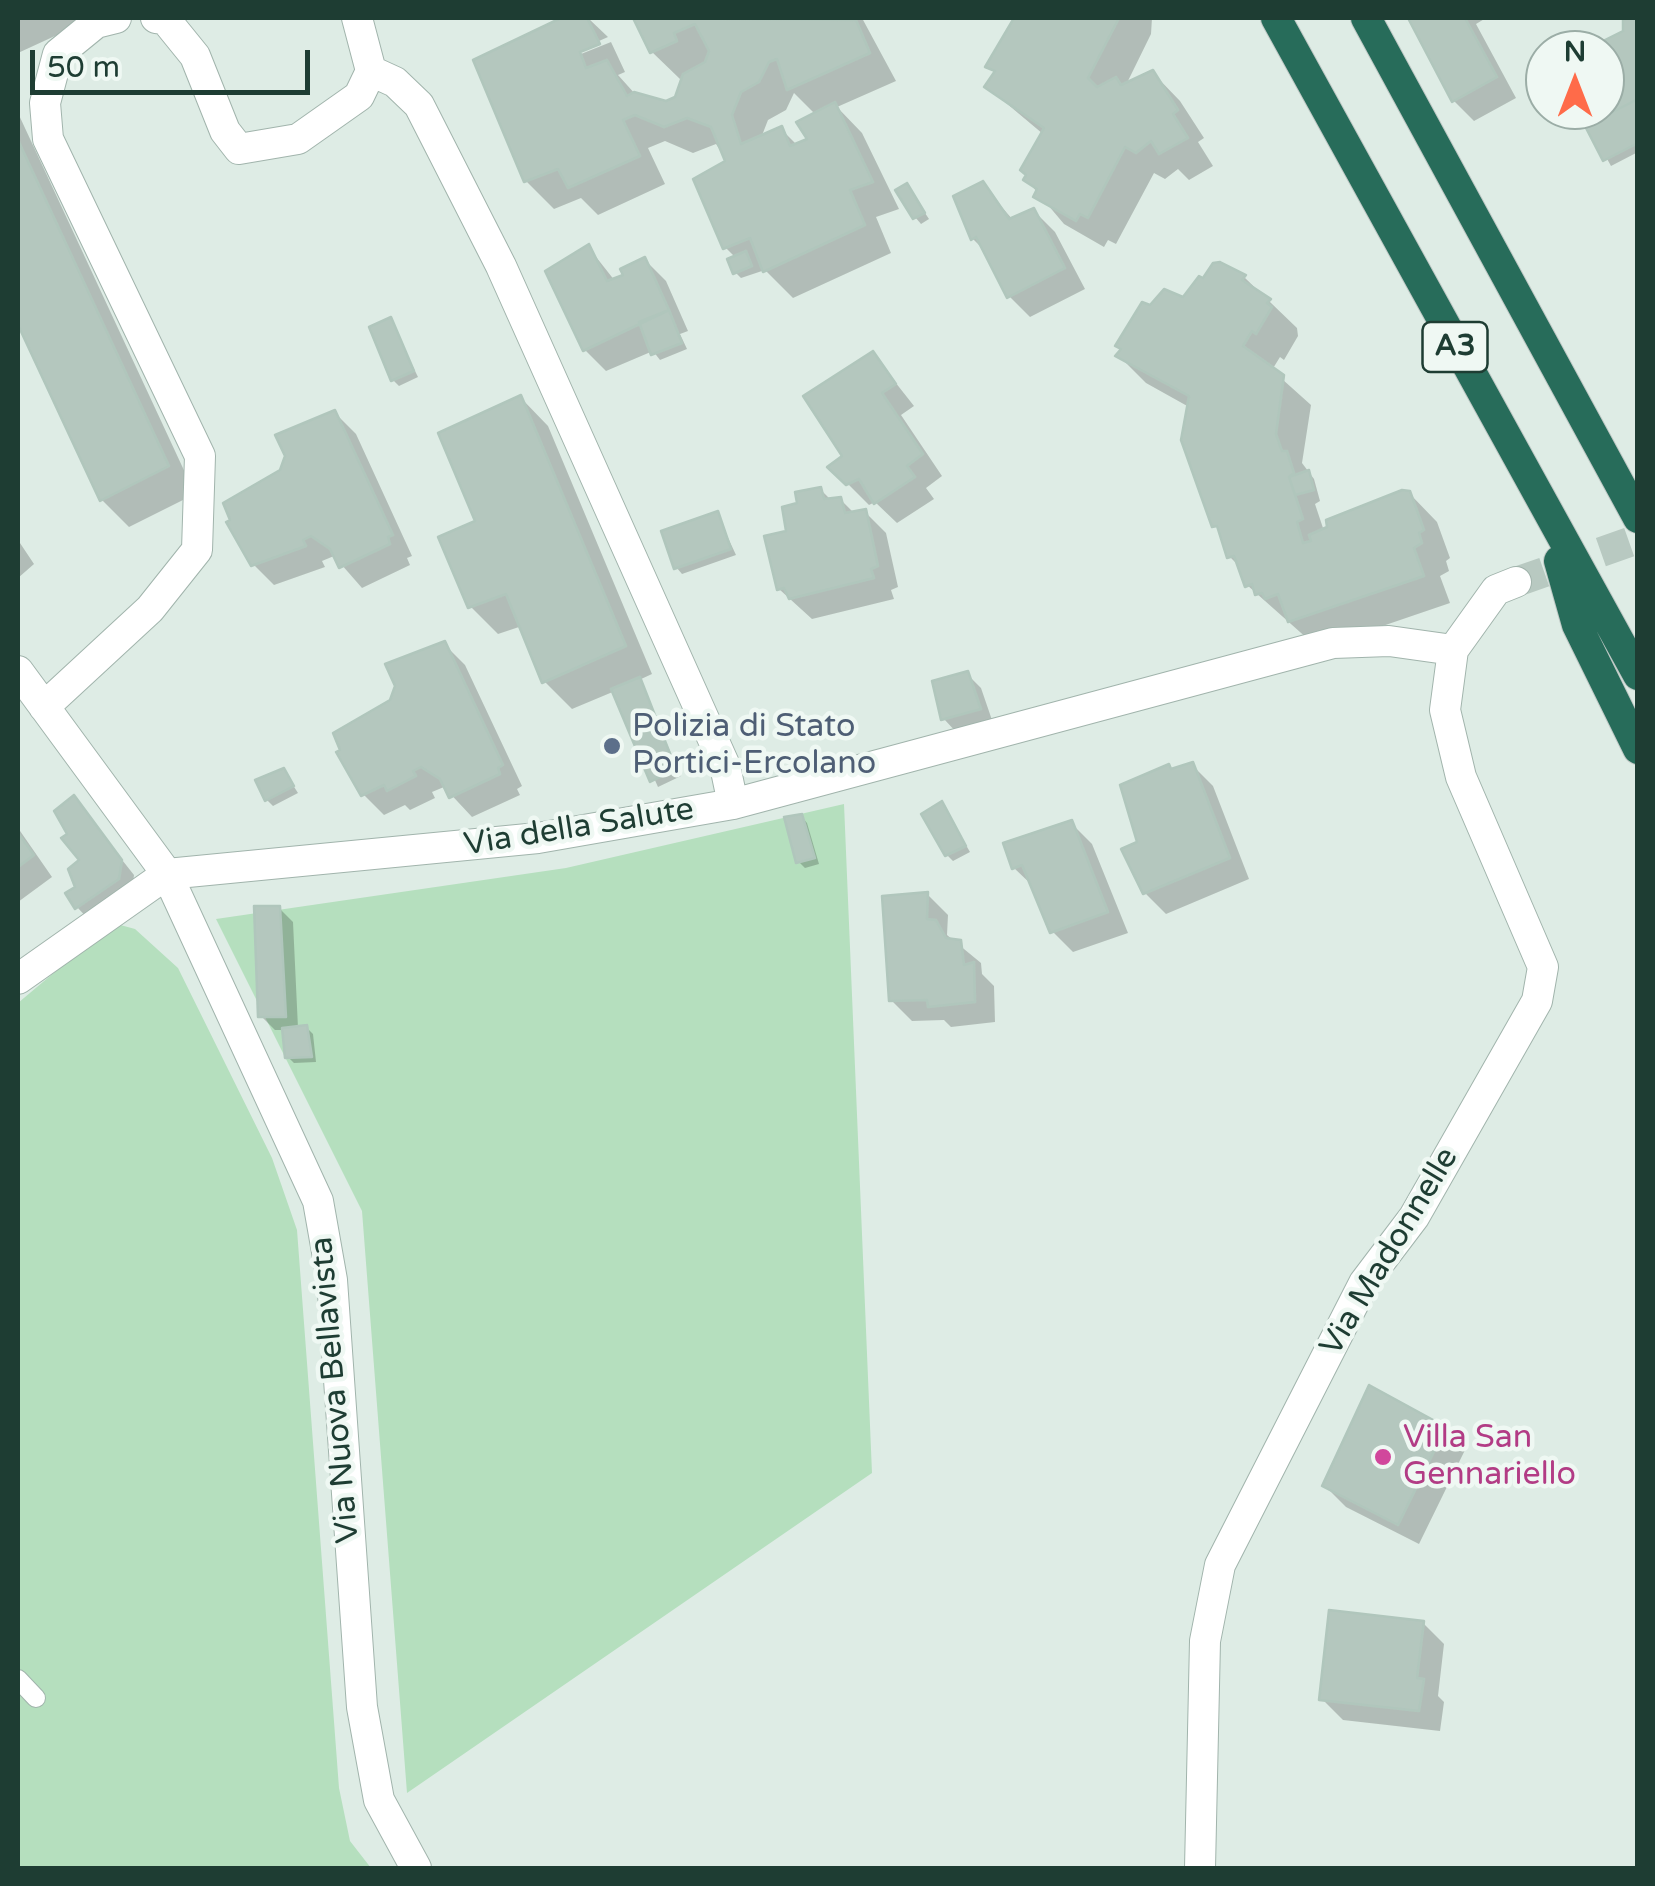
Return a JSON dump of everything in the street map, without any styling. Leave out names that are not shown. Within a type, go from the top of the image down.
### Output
[{"type":"highway","name":"A3","points":[[1276,18],[1546,515],[1638,675]]},
{"type":"highway","name":"A3","points":[[1366,18],[1638,518]]},
{"type":"highway","points":[[1546,515],[1577,625],[1638,749]]},
{"type":"street","points":[[44,707],[150,608],[197,550],[200,456],[48,140],[45,103],[58,54],[96,23],[116,18]]},
{"type":"street","points":[[156,18],[165,20],[195,56],[225,131],[239,149],[262,149],[298,139],[359,96],[370,71],[357,18]]},
{"type":"street","points":[[370,71],[395,82],[419,104],[501,266],[725,766],[733,804]]},
{"type":"street","points":[[1454,650],[1496,590],[1516,582]]},
{"type":"street","name":"Via della Salute","points":[[18,979],[167,874],[538,838],[733,804],[1333,643],[1389,642],[1454,650]]},
{"type":"street","name":"Via Madonnelle","points":[[1200,1868],[1205,1640],[1220,1566],[1364,1283],[1414,1218],[1537,1001],[1543,967],[1460,777],[1444,710],[1454,650]]},
{"type":"street","name":"Via Nuova Bellavista","points":[[18,671],[167,874],[318,1201],[332,1280],[362,1707],[378,1800],[416,1868]]},
{"type":"lane","points":[[18,1678],[36,1698]]},
{"type":"green space","points":[[844,804],[872,1473],[407,1793],[362,1211],[216,919],[566,868]]},
{"type":"green space","points":[[113,923],[135,929],[178,968],[272,1158],[297,1230],[339,1788],[350,1841],[371,1868],[18,1868],[18,1003]]},
{"type":"building","points":[[561,18],[587,18],[600,44],[580,52],[586,68],[607,60],[627,96],[634,92],[666,101],[675,97],[683,74],[705,62],[709,51],[695,24],[674,33],[677,41],[650,53],[633,18],[856,20],[870,53],[787,90],[777,59],[769,62],[759,82],[741,92],[732,115],[741,144],[782,126],[790,146],[807,139],[796,122],[835,102],[873,182],[850,190],[865,225],[763,272],[750,238],[723,249],[693,179],[725,161],[711,127],[687,118],[664,127],[635,115],[623,120],[640,156],[568,188],[558,169],[524,182],[473,60]]},
{"type":"building","points":[[1014,18],[1119,18],[1088,78],[1097,87],[1116,77],[1121,85],[1153,70],[1178,110],[1173,114],[1188,138],[1159,154],[1151,141],[1136,153],[1125,147],[1088,218],[1080,214],[1076,221],[1033,197],[1037,189],[1023,180],[1026,175],[1020,170],[1044,128],[984,87],[995,71],[985,67]]},
{"type":"building","points":[[1408,18],[1465,18],[1497,77],[1452,102]]},
{"type":"building","points":[[1638,18],[1638,99],[1625,106],[1625,30],[1623,19]]},
{"type":"building","points":[[1638,99],[1638,143],[1603,161],[1587,130],[1625,130],[1625,106]]},
{"type":"building","points":[[18,140],[169,466],[100,501],[18,325]]},
{"type":"building","points":[[983,181],[1009,219],[1034,208],[1065,268],[1007,298],[976,237],[971,240],[953,196]]},
{"type":"building","points":[[907,183],[925,213],[913,219],[895,190]]},
{"type":"building","points":[[589,244],[607,281],[623,275],[620,269],[645,257],[669,310],[583,351],[545,271]]},
{"type":"building","points":[[746,251],[752,266],[733,274],[727,259]]},
{"type":"building","points":[[1220,262],[1246,275],[1242,280],[1271,299],[1267,303],[1272,307],[1256,334],[1252,331],[1243,346],[1284,375],[1276,434],[1294,473],[1289,477],[1303,519],[1297,522],[1303,543],[1311,541],[1309,535],[1327,527],[1326,520],[1402,490],[1410,491],[1424,530],[1419,533],[1422,543],[1414,548],[1424,576],[1288,622],[1278,594],[1265,599],[1262,593],[1255,595],[1252,584],[1245,587],[1234,556],[1227,558],[1217,526],[1212,527],[1181,440],[1189,396],[1115,356],[1121,349],[1115,346],[1142,302],[1150,305],[1164,289],[1183,297],[1199,276],[1203,278],[1213,263]]},
{"type":"building","points":[[669,310],[682,343],[651,355],[639,322]]},
{"type":"building","points":[[391,317],[414,371],[391,381],[369,327]]},
{"type":"building","points":[[873,351],[896,384],[882,393],[923,454],[907,466],[915,477],[874,504],[859,479],[846,485],[827,467],[842,456],[803,396]]},
{"type":"building","points":[[521,395],[626,646],[542,683],[506,594],[468,608],[438,537],[475,521],[438,433]]},
{"type":"building","points":[[335,410],[393,535],[388,537],[390,544],[339,568],[330,549],[311,536],[303,540],[306,546],[251,566],[226,522],[230,520],[223,503],[280,470],[285,456],[275,435]]},
{"type":"building","points":[[1309,470],[1314,490],[1295,495],[1289,477]]},
{"type":"building","points":[[821,487],[824,499],[841,497],[845,513],[866,509],[878,566],[871,569],[874,578],[789,599],[784,588],[777,590],[764,536],[786,531],[782,507],[797,503],[795,492]]},
{"type":"building","points":[[718,511],[731,549],[674,569],[661,531]]},
{"type":"building","points":[[445,641],[503,765],[498,768],[500,774],[449,798],[440,779],[421,767],[413,771],[416,776],[387,791],[384,785],[361,796],[336,752],[340,750],[333,733],[390,700],[395,686],[385,664]]},
{"type":"building","points":[[968,671],[981,709],[941,720],[932,681]]},
{"type":"building","points":[[640,677],[676,769],[650,782],[611,689]]},
{"type":"building","points":[[1193,762],[1230,858],[1143,894],[1121,849],[1137,842],[1120,785],[1169,764],[1171,769]]},
{"type":"building","points":[[284,768],[294,786],[265,801],[255,780]]},
{"type":"building","points":[[74,795],[122,860],[119,879],[75,909],[65,893],[75,887],[68,869],[79,860],[61,838],[67,834],[54,811]]},
{"type":"building","points":[[942,801],[966,846],[945,856],[921,814]]},
{"type":"building","points":[[802,814],[815,858],[796,863],[784,817]]},
{"type":"building","points":[[1072,820],[1108,912],[1050,933],[1022,865],[1012,869],[1003,843]]},
{"type":"building","points":[[18,833],[34,855],[18,867]]},
{"type":"building","points":[[928,892],[927,919],[936,920],[946,938],[961,940],[964,965],[974,962],[975,1002],[928,1007],[927,1000],[889,1001],[882,896]]},
{"type":"building","points":[[254,906],[280,906],[286,1017],[258,1017]]},
{"type":"building","points":[[307,1025],[312,1057],[285,1058],[282,1028]]},
{"type":"building","name":"Villa San Gennariello","points":[[1369,1385],[1446,1427],[1398,1525],[1322,1486]]},
{"type":"building","points":[[1329,1610],[1424,1621],[1417,1678],[1424,1679],[1419,1711],[1319,1700]]},
{"type":"tunnel","points":[[1516,582],[1638,539]]},
{"type":"place","name":"Polizia di Stato Portici-Ercolano","points":[[612,746]]},
{"type":"place","name":"Villa San Gennariello","points":[[1383,1457]]}]
